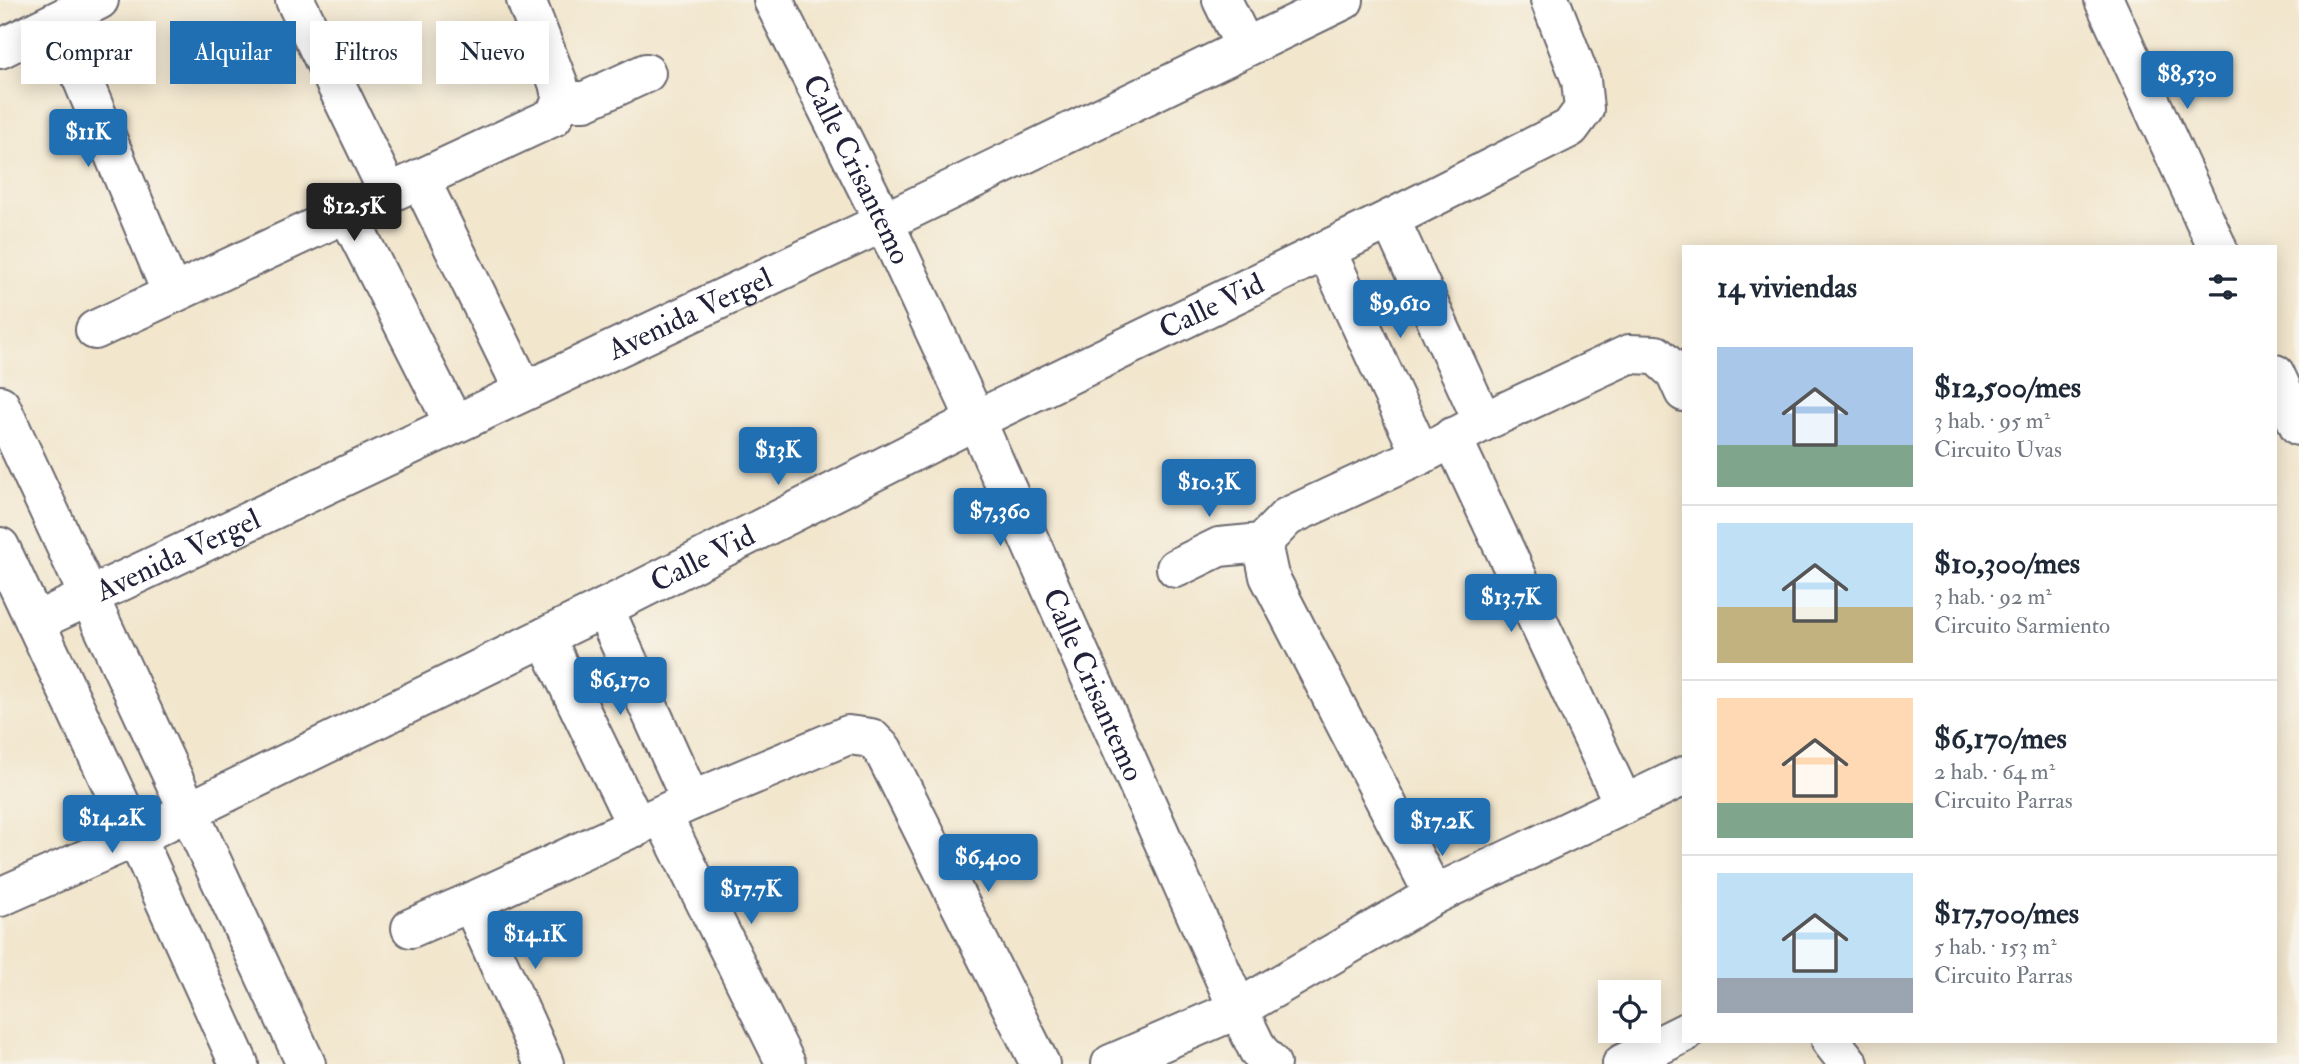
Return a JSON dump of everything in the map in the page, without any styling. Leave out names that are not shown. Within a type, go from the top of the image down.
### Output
[{"type":"street","points":[[58,21],[99,0]]},
{"type":"street","points":[[295,0],[524,391]]},
{"type":"street","points":[[95,330],[554,117],[562,101],[558,83],[526,0]]},
{"type":"street","name":"Calle Crisantemo","points":[[773,0],[884,222],[976,420],[1238,1009],[1258,1050],[1270,1064]]},
{"type":"street","points":[[1222,0],[1245,47]]},
{"type":"street","name":"Calle Vid","points":[[0,897],[136,837],[604,608],[976,420],[1390,219],[1570,128],[1584,108],[1581,80],[1550,0]]},
{"type":"street","points":[[2104,0],[2216,245]]},
{"type":"street","name":"Avenida Vergel","points":[[35,622],[884,222],[1245,47],[1321,5]]},
{"type":"street","points":[[0,49],[21,39]]},
{"type":"street","points":[[562,101],[585,101],[646,73]]},
{"type":"street","points":[[84,84],[172,294]]},
{"type":"street","points":[[347,213],[454,424]]},
{"type":"street","points":[[1390,219],[1452,438]]},
{"type":"street","points":[[1326,250],[1452,438],[1624,805]]},
{"type":"street","points":[[1176,568],[1219,547],[1262,543],[1287,517],[1629,354],[1656,355],[1675,372],[1682,388]]},
{"type":"street","points":[[2277,378],[2299,426]]},
{"type":"street","points":[[0,405],[306,1064]]},
{"type":"street","points":[[1262,543],[1269,576],[1434,895]]},
{"type":"street","points":[[0,547],[239,1064]]},
{"type":"street","points":[[604,608],[663,814]]},
{"type":"street","points":[[545,636],[663,814],[786,1064]]},
{"type":"street","points":[[411,928],[663,814],[848,735],[877,744],[1040,1064]]},
{"type":"street","points":[[1111,1064],[1238,1009],[1434,895],[1682,777]]},
{"type":"street","points":[[471,902],[544,1064]]},
{"type":"street","points":[[1622,1064],[1682,1034]]},
{"type":"street","points":[[1832,1043],[1849,1064]]}]
